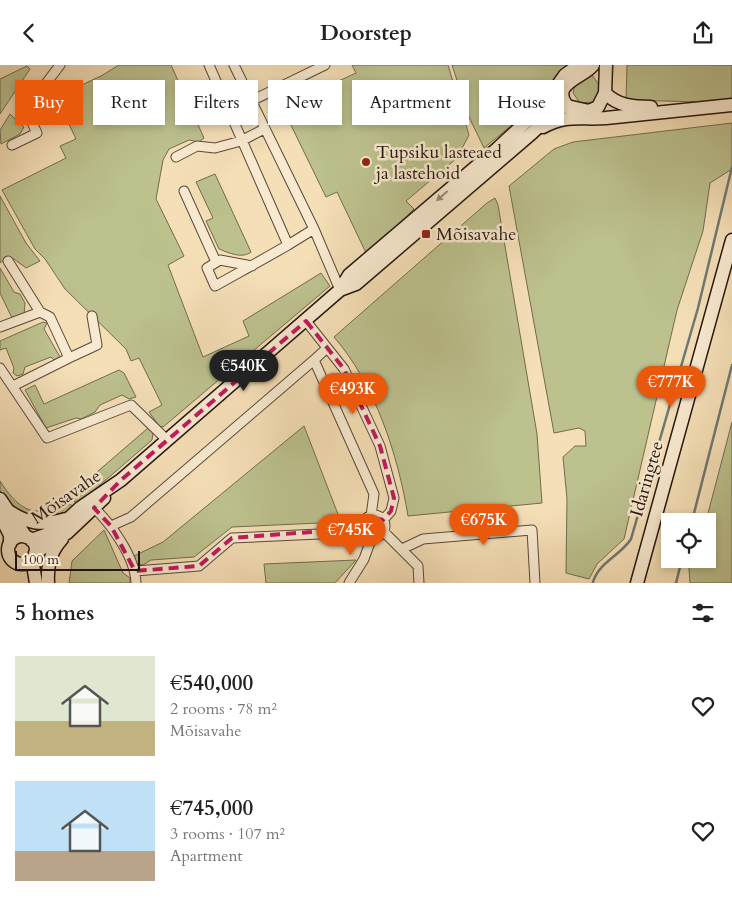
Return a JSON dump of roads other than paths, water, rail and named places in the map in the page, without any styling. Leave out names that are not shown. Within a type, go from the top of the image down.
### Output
[{"type":"street","points":[[12,145],[36,133],[26,110],[60,65]]},
{"type":"street","points":[[209,65],[240,141],[288,245]]},
{"type":"street","points":[[234,65],[241,80]]},
{"type":"street","points":[[258,98],[325,65]]},
{"type":"street","points":[[567,106],[589,111],[598,107],[605,89],[606,65]]},
{"type":"street","points":[[579,118],[567,106],[564,99],[564,90],[569,81],[585,66],[602,76],[605,89],[613,101],[622,105],[654,107],[662,111]]},
{"type":"street","name":"Mõisavahe","points":[[29,551],[69,518],[91,505],[306,321],[340,290],[349,275],[491,155],[543,106],[565,75],[585,66]]},
{"type":"street","points":[[532,133],[559,119],[606,118],[732,105]]},
{"type":"street","name":"Mõisavahe","points":[[340,290],[356,284],[532,133],[557,109],[567,106]]},
{"type":"street","points":[[258,116],[314,229],[340,290]]},
{"type":"street","points":[[176,157],[197,146],[215,148],[240,141],[264,129]]},
{"type":"street","points":[[184,191],[216,262]]},
{"type":"street","points":[[252,266],[220,260],[207,268],[215,286],[252,266],[314,229]]},
{"type":"street","name":"Idaringtee","points":[[637,583],[732,240]]},
{"type":"street","points":[[8,261],[40,312],[50,317],[69,359]]},
{"type":"street","points":[[0,327],[40,312]]},
{"type":"street","points":[[13,386],[97,345],[92,317]]},
{"type":"street","points":[[306,321],[344,369],[380,446],[394,498],[391,511],[383,519]]},
{"type":"street","points":[[111,526],[132,517],[327,348]]},
{"type":"street","points":[[314,359],[374,494],[372,516]]},
{"type":"street","points":[[0,368],[47,438],[131,405],[167,440]]},
{"type":"street","points":[[91,505],[111,526],[135,571],[136,583]]},
{"type":"street","name":"Mõisavahe","points":[[29,551],[67,533],[91,505]]},
{"type":"street","points":[[2,508],[25,521],[38,524],[69,518]]},
{"type":"street","points":[[2,508],[10,535],[10,557],[29,551]]},
{"type":"street","points":[[2,508],[29,551],[36,583]]},
{"type":"street","points":[[378,516],[383,519],[384,532],[378,537],[366,534],[363,528],[366,519],[378,516]]},
{"type":"street","points":[[135,571],[199,565],[232,538],[341,533],[363,528]]},
{"type":"street","points":[[402,549],[423,539],[532,530],[535,583]]},
{"type":"street","points":[[384,532],[418,566],[419,583]]},
{"type":"street","points":[[48,583],[47,569],[51,556],[67,533]]},
{"type":"street","points":[[10,544],[18,537],[29,551],[28,583]]},
{"type":"street","points":[[349,583],[364,559],[372,537]]},
{"type":"waterway","points":[[593,582],[600,569],[631,539],[698,308],[732,167]]},
{"type":"waterway","points":[[694,513],[732,365]]},
{"type":"waterway","points":[[676,583],[680,568]]},
{"type":"place","name":"Tupsiku lasteaed ja lastehoid","points":[[366,162]]},
{"type":"place","name":"Mõisavahe","points":[[426,234]]}]
